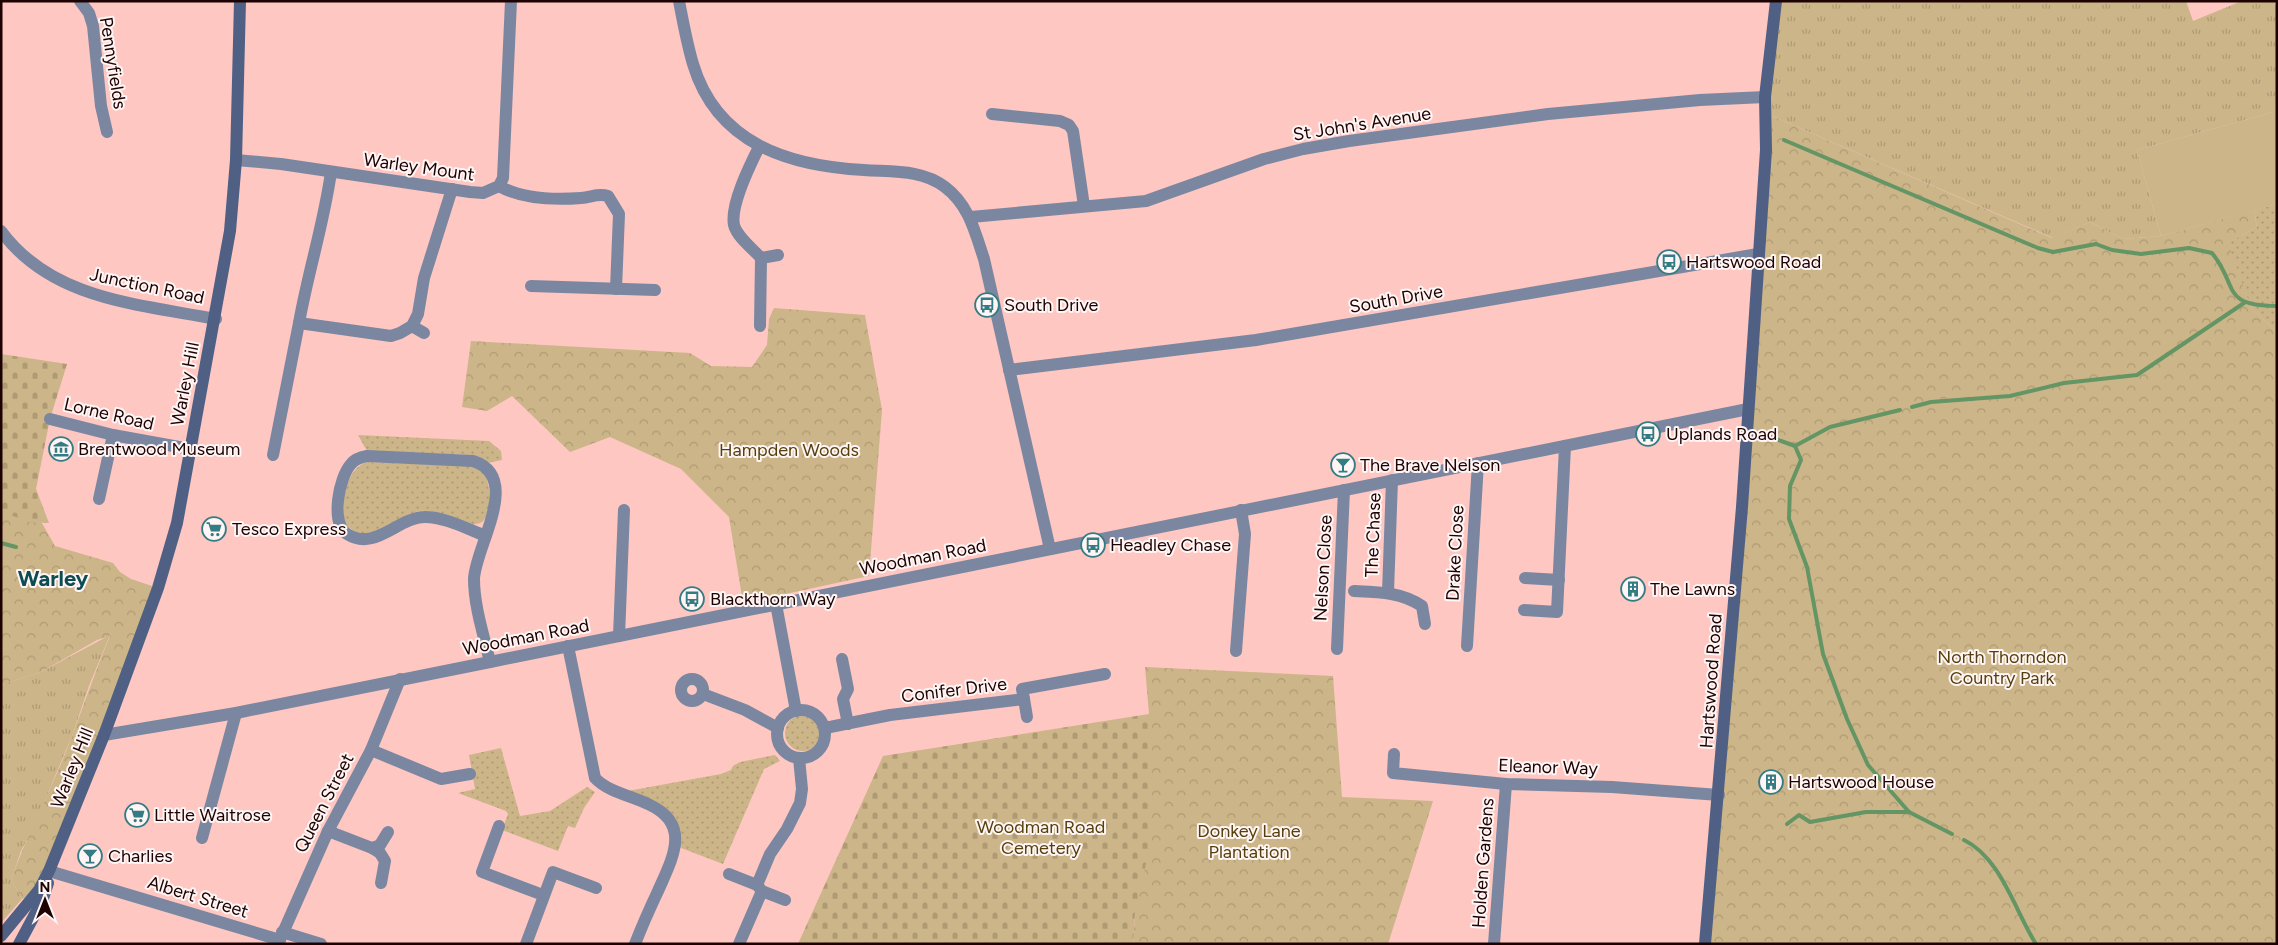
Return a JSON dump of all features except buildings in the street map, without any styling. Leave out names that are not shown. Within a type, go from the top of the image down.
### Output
[{"type":"main road","name":"Warley Hill","points":[[3,934],[39,890],[49,871],[104,735],[158,588],[175,534],[216,319],[230,231],[236,160],[240,1]]},
{"type":"main road","name":"Hartswood Road","points":[[1706,944],[1720,795],[1748,409],[1766,150],[1765,97],[1776,1]]},
{"type":"main road","name":"Warley Hill","points":[[19,944],[47,890],[49,871]]},
{"type":"main road","points":[[3,934],[12,931],[17,935],[19,944]]},
{"type":"street","name":"Pennyfields","points":[[80,1],[89,13],[93,26],[101,106],[107,132]]},
{"type":"street","points":[[511,1],[503,178],[499,186],[512,193],[533,197],[582,198],[600,194],[608,196],[619,214],[616,289]]},
{"type":"street","points":[[679,1],[693,65],[712,104],[725,119],[758,147],[814,165],[902,171],[923,176],[944,187],[971,217],[984,259],[1050,549]]},
{"type":"street","name":"St John's Avenue","points":[[971,217],[1146,201],[1264,159],[1303,149],[1548,114],[1681,102],[1765,97]]},
{"type":"street","points":[[999,119],[1060,121],[1069,125],[1073,131],[1084,206]]},
{"type":"street","points":[[758,147],[734,210],[734,225],[739,234],[761,258],[760,326]]},
{"type":"street","name":"Warley Mount","points":[[236,160],[483,194],[499,186]]},
{"type":"street","points":[[272,455],[306,281],[318,243],[331,172]]},
{"type":"street","points":[[299,323],[381,336],[400,334],[412,326],[418,314],[426,270],[452,189]]},
{"type":"street","name":"Junction Road","points":[[1,231],[34,265],[78,290],[216,319]]},
{"type":"street","name":"South Drive","points":[[1009,370],[1256,340],[1758,254]]},
{"type":"street","points":[[761,258],[778,255]]},
{"type":"street","points":[[531,286],[655,290]]},
{"type":"street","points":[[412,326],[424,333]]},
{"type":"street","name":"Woodman Road","points":[[104,735],[236,713],[400,678],[490,662],[1748,409]]},
{"type":"street","name":"Lorne Road","points":[[50,419],[113,435],[190,449]]},
{"type":"street","points":[[100,498],[113,435]]},
{"type":"street","points":[[1524,610],[1557,612],[1565,446]]},
{"type":"street","points":[[486,536],[442,520],[426,517],[407,520],[375,538],[353,537],[342,530],[338,516],[343,478],[351,463],[367,456],[473,461],[482,463],[491,474],[495,489],[492,515],[486,536],[474,578],[477,602],[490,662]]},
{"type":"street","name":"Drake Close","points":[[1468,646],[1478,463]]},
{"type":"street","name":"The Chase","points":[[1388,592],[1392,480]]},
{"type":"street","name":"Nelson Close","points":[[1337,649],[1344,490]]},
{"type":"street","points":[[619,636],[624,510]]},
{"type":"street","points":[[1236,651],[1245,534],[1241,510]]},
{"type":"street","points":[[1525,578],[1559,580]]},
{"type":"street","name":"The Chase","points":[[1354,591],[1388,592],[1404,597],[1422,606],[1424,624]]},
{"type":"street","points":[[776,604],[796,711]]},
{"type":"street","points":[[568,646],[595,778],[602,786],[659,809],[670,820],[675,837],[676,846],[671,862],[634,944]]},
{"type":"street","points":[[842,660],[848,689],[843,699],[848,724]]},
{"type":"street","name":"Conifer Drive","points":[[825,728],[1105,674]]},
{"type":"street","name":"Queen Street","points":[[280,939],[328,831],[371,750],[400,678]]},
{"type":"street","points":[[1022,689],[1027,717]]},
{"type":"street","points":[[703,694],[745,710],[778,728]]},
{"type":"street","points":[[796,711],[811,712],[822,721],[825,728],[825,741],[812,756],[799,758],[783,750],[778,741],[778,728],[782,720],[796,711]]},
{"type":"street","points":[[202,838],[236,713]]},
{"type":"street","points":[[371,750],[441,779],[470,774]]},
{"type":"street","name":"Eleanor Way","points":[[1394,754],[1393,773],[1506,784],[1612,787],[1720,795]]},
{"type":"street","points":[[739,944],[760,888],[770,854],[787,829],[800,803],[802,789],[799,758]]},
{"type":"street","name":"Holden Gardens","points":[[1494,944],[1506,784]]},
{"type":"street","points":[[498,826],[482,872],[543,895]]},
{"type":"street","points":[[328,831],[380,853],[385,861],[382,883]]},
{"type":"street","points":[[372,848],[380,846],[388,832]]},
{"type":"street","name":"Albert Street","points":[[49,871],[280,939],[321,944]]},
{"type":"street","points":[[526,944],[553,872],[596,888]]},
{"type":"street","points":[[729,874],[785,900]]},
{"type":"green space","points":[[1776,1],[2186,1],[2193,21],[2242,1],[2274,1],[2277,10],[2277,111],[2137,150],[2161,236],[2123,239],[2090,222],[2053,238],[1770,115]]},
{"type":"green space","points":[[2277,111],[2277,204],[2161,236],[2137,150]]},
{"type":"green space","name":"North Thorndon Country Park","points":[[1770,115],[2052,238],[2090,222],[2123,239],[2161,236],[2254,210],[2257,227],[2228,243],[2251,308],[2277,332],[2277,944],[1705,944]]},
{"type":"green space","points":[[2277,204],[2277,332],[2251,308],[2227,243],[2257,227],[2254,210]]},
{"type":"green space","name":"Hampden Woods","points":[[774,308],[865,315],[882,410],[869,576],[743,603],[729,517],[681,469],[610,437],[570,452],[512,396],[487,411],[462,407],[471,341],[690,353],[711,366],[752,367],[767,345],[769,319]]},
{"type":"green space","points":[[1,354],[67,364],[50,419],[36,489],[49,523],[28,522],[1,511]]},
{"type":"green space","points":[[358,435],[489,441],[501,451],[502,460],[488,463],[472,455],[367,451]]},
{"type":"green space","points":[[367,462],[471,466],[484,473],[488,484],[490,500],[487,514],[484,520],[474,524],[428,511],[421,511],[412,513],[373,532],[363,534],[354,531],[345,523],[344,497],[349,479],[360,466]]},
{"type":"green space","points":[[1,493],[31,504],[55,546],[113,563],[120,572],[131,579],[158,588],[39,890],[22,899],[11,880],[65,754],[110,636],[97,640],[41,672],[1,685]]},
{"type":"green space","points":[[110,635],[89,686],[72,736],[34,826],[21,851],[11,880],[22,899],[1,923],[1,685],[41,672]]},
{"type":"green space","name":"Donkey Lane Plantation","points":[[1145,667],[1333,676],[1342,797],[1433,801],[1388,944],[1133,944],[1149,714]]},
{"type":"green space","name":"Woodman Road Cemetery","points":[[1149,714],[1148,854],[1135,914],[1133,944],[798,944],[883,756]]},
{"type":"green space","points":[[803,715],[810,716],[816,720],[820,726],[820,740],[816,746],[810,750],[803,751],[796,750],[790,746],[786,740],[785,733],[786,726],[790,720],[796,716]]},
{"type":"green space","points":[[501,748],[520,816],[550,811],[587,787],[595,792],[584,808],[575,828],[568,826],[558,851],[502,830],[508,814],[506,811],[458,793],[475,789],[469,755]]},
{"type":"green space","points":[[775,755],[780,761],[764,769],[723,864],[676,846],[669,819],[622,792],[721,774],[731,770],[733,766],[740,762]]},
{"type":"waterway","points":[[1784,140],[2038,248],[2053,252],[2096,244],[2112,250],[2141,254],[2189,248],[2212,253],[2233,292],[2239,298],[2259,305],[2277,306]]},
{"type":"waterway","points":[[1912,407],[1931,402],[2010,396],[2064,383],[2137,375],[2244,303]]},
{"type":"waterway","points":[[1795,446],[1830,427],[1900,410]]},
{"type":"waterway","points":[[1759,433],[1795,446],[1801,460],[1790,486],[1789,519],[1807,567],[1823,654],[1847,719],[1868,765],[1909,812],[1952,834]]},
{"type":"waterway","points":[[1,543],[16,547]]},
{"type":"waterway","points":[[1787,824],[1799,815],[1810,822],[1866,812],[1909,812]]},
{"type":"waterway","points":[[1964,840],[1977,848],[1998,872],[2036,944]]},
{"type":"place","name":"Hartswood Road","points":[[1669,262]]},
{"type":"place","name":"South Drive","points":[[987,305]]},
{"type":"place","name":"Uplands Road","points":[[1648,434]]},
{"type":"place","name":"Brentwood Museum","points":[[61,449]]},
{"type":"place","name":"The Brave Nelson","points":[[1343,465]]},
{"type":"place","name":"Tesco Express","points":[[214,529]]},
{"type":"place","name":"Headley Chase","points":[[1093,545]]},
{"type":"place","name":"The Lawns","points":[[1633,589]]},
{"type":"place","name":"Blackthorn Way","points":[[692,599]]},
{"type":"place","name":"Hartswood House","points":[[1771,782]]},
{"type":"place","name":"Little Waitrose","points":[[137,815]]},
{"type":"place","name":"Charlies","points":[[90,856]]},
{"type":"district","name":"Warley","points":[[53,578]]}]
